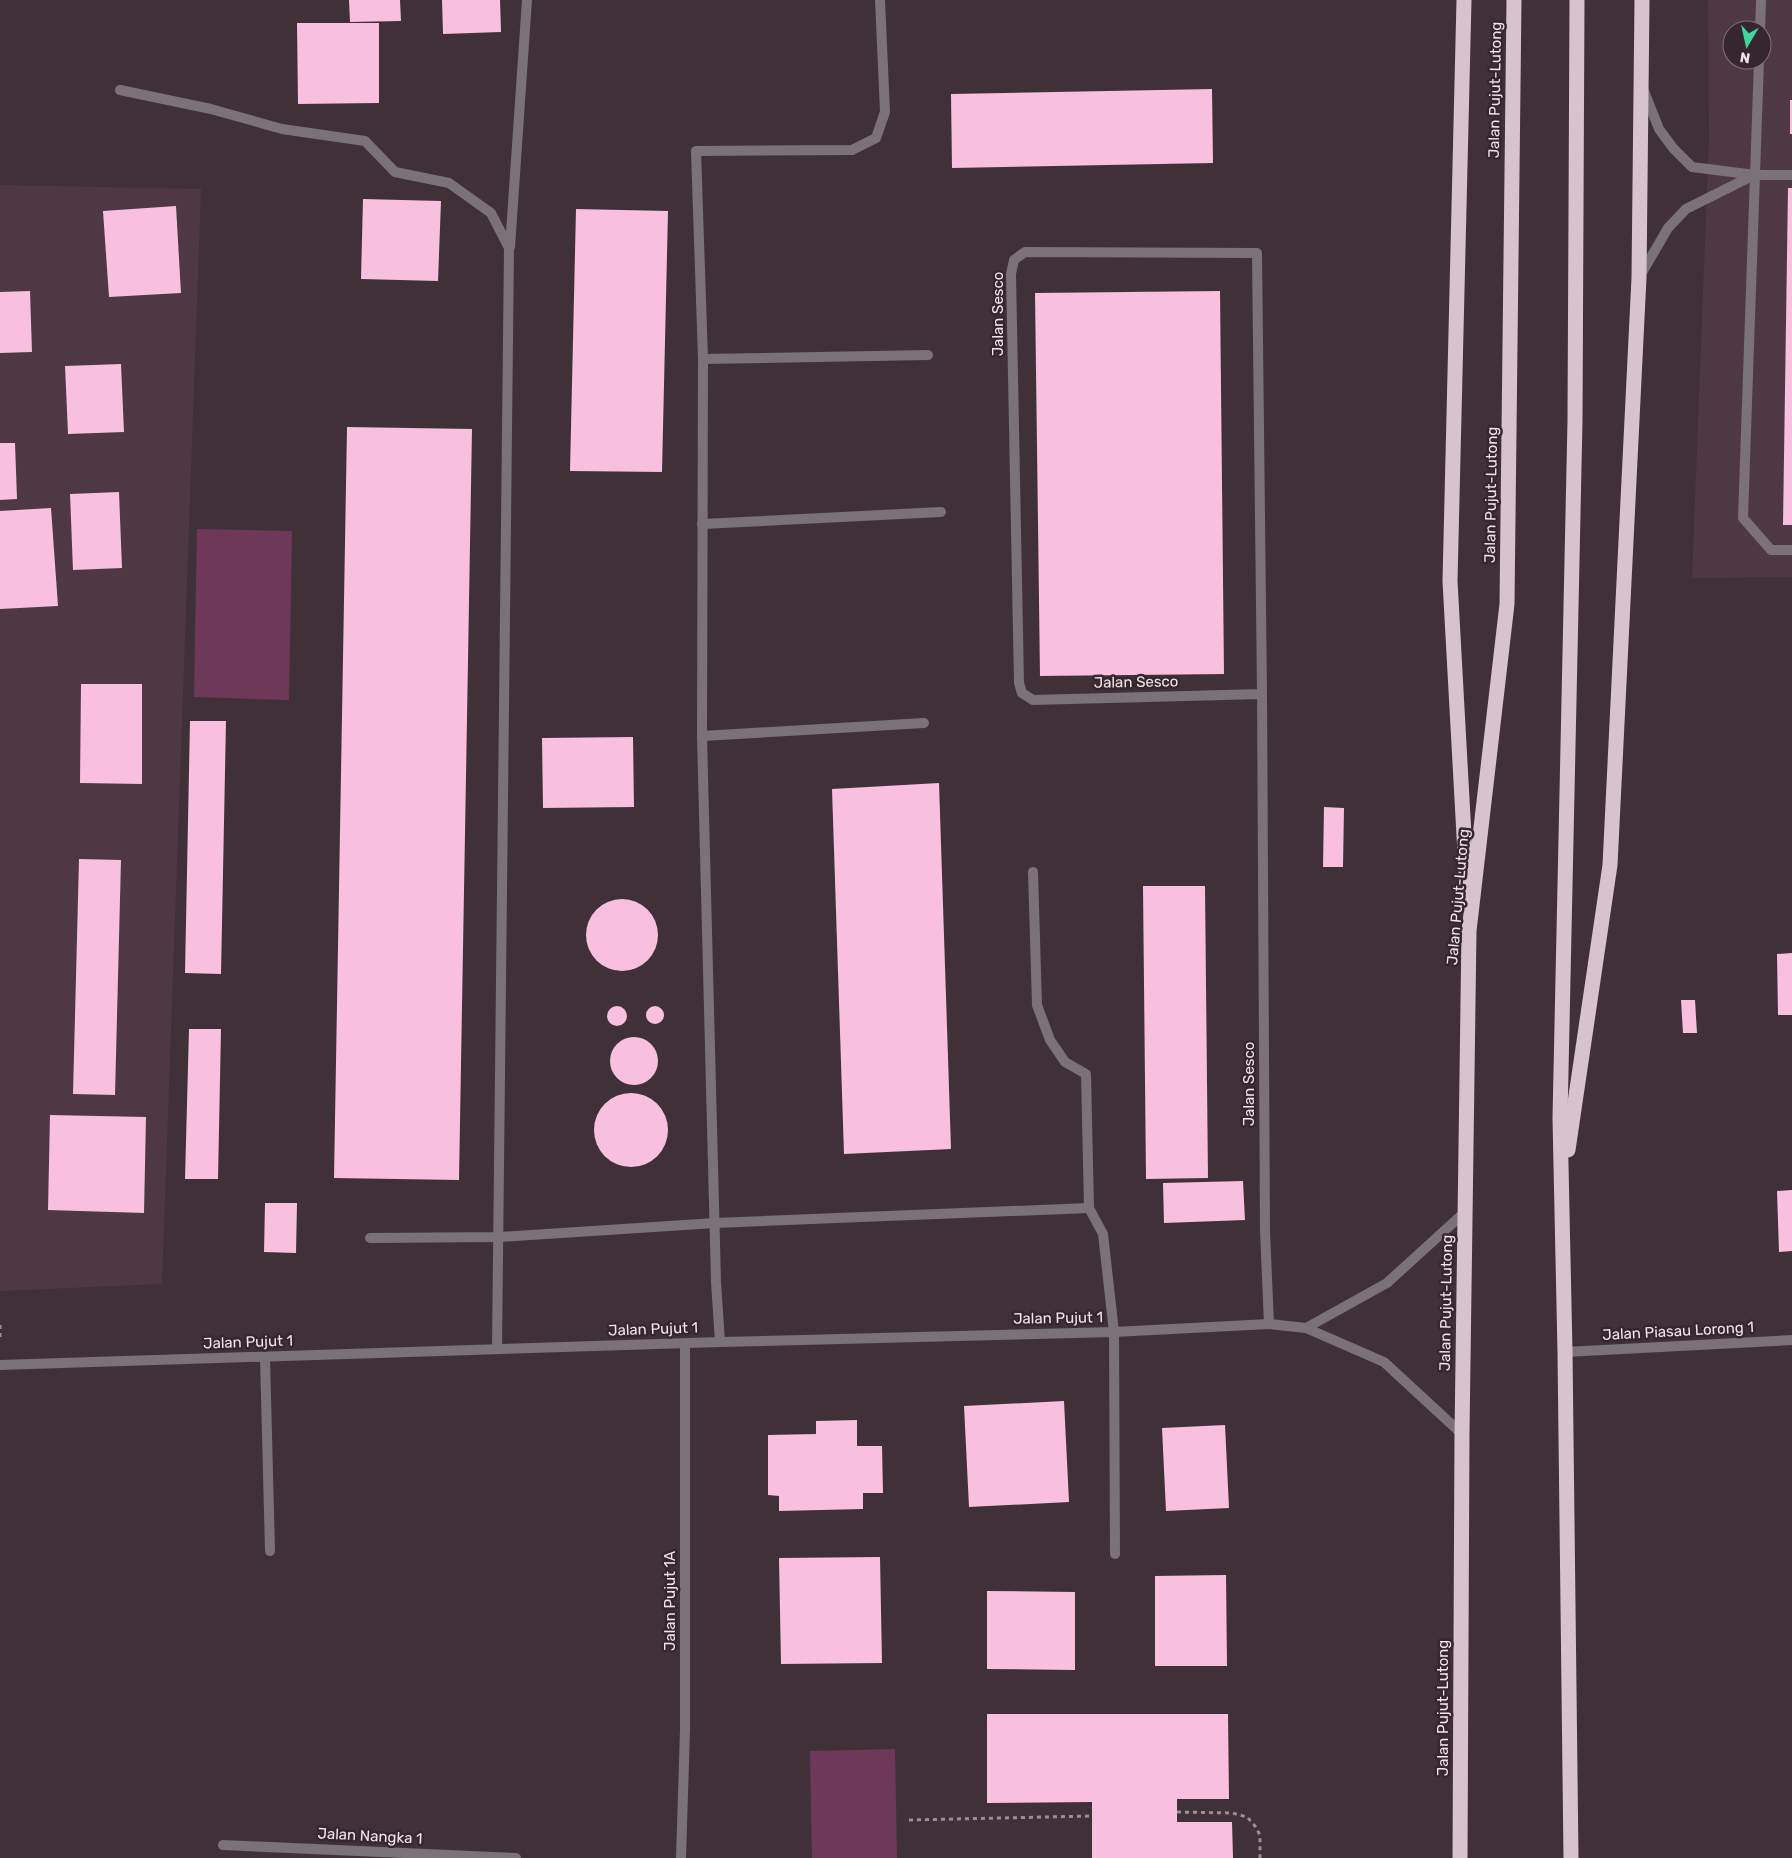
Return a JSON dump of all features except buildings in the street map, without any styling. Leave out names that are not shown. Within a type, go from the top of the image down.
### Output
[{"type":"highway","points":[[1464,0],[1450,581],[1469,931]]},
{"type":"highway","name":"Jalan Pujut-Lutong","points":[[1460,1858],[1462,1434],[1469,931],[1507,604],[1514,0]]},
{"type":"highway","points":[[1571,1858],[1565,1352],[1560,1118],[1575,431],[1577,0]]},
{"type":"highway","points":[[1562,1191],[1610,865],[1639,278],[1642,0]]},
{"type":"street","points":[[498,1349],[509,248],[527,0]]},
{"type":"street","points":[[720,1342],[716,1282],[702,736],[703,359],[696,151],[852,150],[876,138],[885,112],[880,0]]},
{"type":"street","points":[[1760,20],[1761,0]]},
{"type":"street","points":[[1759,70],[1743,518],[1771,550],[1792,550]]},
{"type":"street","points":[[1641,83],[1659,129],[1673,148],[1692,167],[1755,174],[1792,175]]},
{"type":"street","points":[[120,90],[212,110],[282,129],[366,141],[395,172],[450,183],[491,213],[509,248]]},
{"type":"street","points":[[1639,278],[1668,228],[1686,209],[1755,174]]},
{"type":"street","name":"Jalan Sesco","points":[[1262,694],[1033,700],[1022,693],[1018,682],[1011,274],[1014,260],[1025,252],[1256,253],[1262,694],[1265,1221],[1269,1324]]},
{"type":"street","points":[[703,359],[928,356]]},
{"type":"street","points":[[702,524],[941,512]]},
{"type":"street","points":[[702,736],[924,722]]},
{"type":"street","points":[[1033,872],[1037,1005],[1050,1040],[1065,1062],[1086,1074],[1089,1208],[1102,1234],[1114,1332],[1115,1554]]},
{"type":"street","points":[[370,1238],[500,1237],[715,1222],[1089,1208]]},
{"type":"street","points":[[1306,1328],[1387,1283],[1466,1212]]},
{"type":"street","name":"Jalan Pujut 1","points":[[0,1365],[720,1342],[1114,1332],[1269,1324],[1306,1328],[1384,1362],[1462,1434]]},
{"type":"street","name":"Jalan Piasau Lorong 1","points":[[1565,1352],[1792,1340]]},
{"type":"street","name":"Jalan Pujut 1A","points":[[681,1858],[686,1730],[685,1344]]},
{"type":"street","points":[[265,1357],[270,1551]]},
{"type":"street","name":"Jalan Nangka 1","points":[[222,1845],[516,1858]]},
{"type":"path","points":[[1177,1812],[1232,1813],[1247,1817],[1260,1835],[1260,1858]]},
{"type":"path","points":[[909,1820],[1092,1816]]},
{"type":"shaded area","points":[[1708,0],[1792,0],[1792,577],[1692,578],[1709,138]]},
{"type":"shaded area","points":[[0,185],[201,189],[162,1284],[0,1291]]},
{"type":"shaded area","points":[[197,529],[292,531],[289,700],[194,697]]},
{"type":"shaded area","points":[[895,1749],[897,1858],[812,1858],[810,1751]]}]
